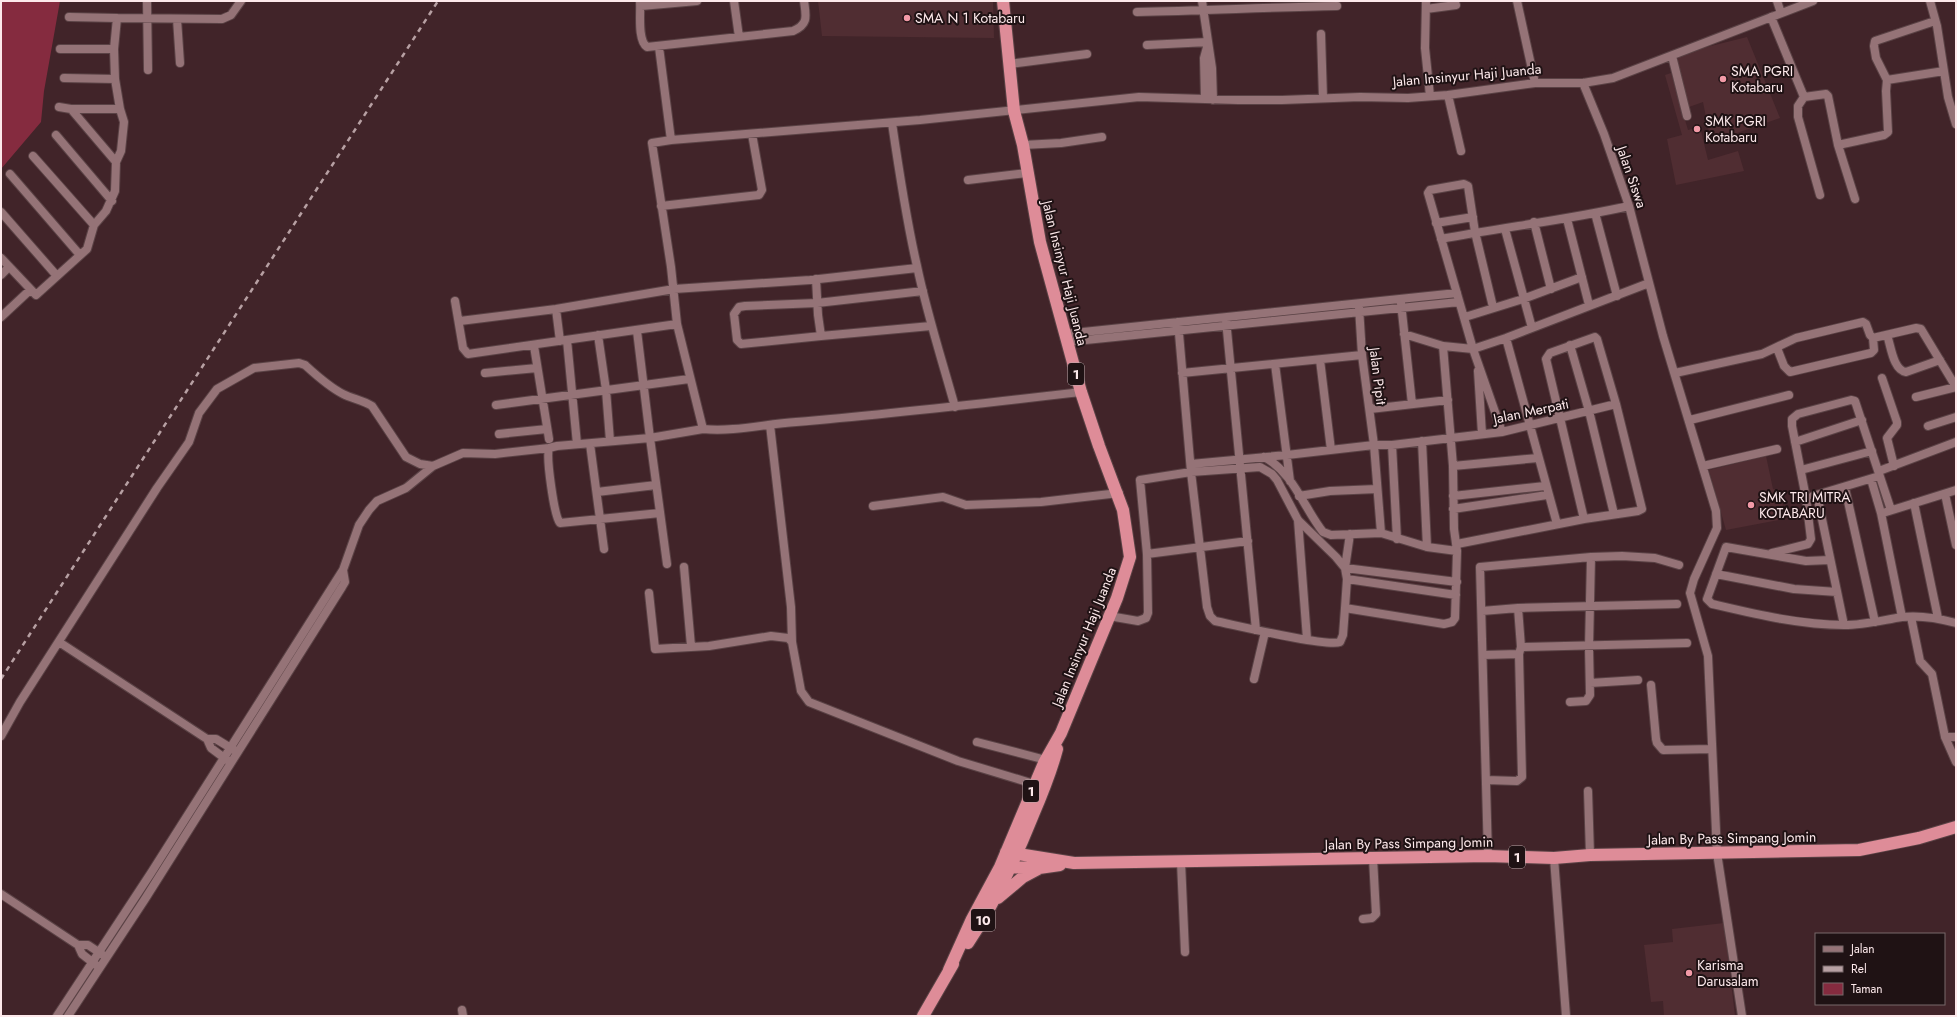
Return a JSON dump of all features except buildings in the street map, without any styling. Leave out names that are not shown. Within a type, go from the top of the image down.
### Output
[{"type":"highway","name":"Jalan Insinyur Haji Juanda","points":[[1003,1],[1008,64],[1014,111],[1023,145],[1040,242],[1081,392],[1099,446],[1118,493],[1127,529],[1130,557],[1124,579],[1061,733],[1034,784],[1012,853]]},
{"type":"highway","name":"Jalan Insinyur Haji Juanda","points":[[1012,853],[1024,837],[1052,767],[1061,733]]},
{"type":"highway","name":"Jalan By Pass Simpang Jomin","points":[[1005,867],[1074,863],[1488,856],[1554,858],[1590,855],[1859,850],[1913,840],[1956,827]]},
{"type":"highway","points":[[994,902],[1023,877],[1041,864],[1029,850],[1024,837]]},
{"type":"highway","name":"Jalan By Pass Simpang Jomin","points":[[1012,853],[1041,864]]},
{"type":"highway","name":"1","points":[[1005,867],[1012,853]]},
{"type":"highway","name":"10","points":[[923,1016],[949,970],[994,902],[1005,867]]},
{"type":"highway","name":"10","points":[[949,970],[972,919],[1005,867]]},
{"type":"street","points":[[147,1],[148,70]]},
{"type":"street","points":[[69,17],[222,19],[231,14],[241,1]]},
{"type":"street","points":[[697,1],[640,3],[640,23],[643,42],[647,47],[793,31],[801,28],[806,17],[804,1]]},
{"type":"street","points":[[734,1],[739,37]]},
{"type":"street","points":[[1202,1],[1208,44],[1204,58],[1209,99]]},
{"type":"street","points":[[1517,1],[1535,83]]},
{"type":"street","points":[[1777,1],[1781,13]]},
{"type":"street","name":"Jalan Insinyur Haji Juanda","points":[[1014,111],[1139,97],[1282,100],[1360,96],[1408,98],[1448,95],[1535,83],[1583,83],[1613,78],[1814,1]]},
{"type":"street","points":[[1930,1],[1948,97],[1956,124]]},
{"type":"street","points":[[1136,12],[1203,12],[1292,4],[1337,6]]},
{"type":"street","points":[[1430,96],[1425,48],[1426,5],[1456,5]]},
{"type":"street","points":[[1772,17],[1804,97]]},
{"type":"street","points":[[1,258],[36,295],[87,249],[94,225],[112,201],[115,192],[116,162],[121,151],[124,122],[120,109],[116,79],[114,49],[117,18]]},
{"type":"street","points":[[177,19],[180,63]]},
{"type":"street","points":[[1838,145],[1884,135],[1888,132],[1886,91],[1887,80],[1876,58],[1874,46],[1875,41],[1935,22]]},
{"type":"street","points":[[1321,34],[1323,98]]},
{"type":"street","points":[[1147,45],[1208,44]]},
{"type":"street","points":[[658,46],[671,140]]},
{"type":"street","points":[[60,49],[114,49]]},
{"type":"street","points":[[1008,64],[1087,54]]},
{"type":"street","points":[[1672,56],[1687,116]]},
{"type":"street","points":[[1887,80],[1944,71]]},
{"type":"street","points":[[64,78],[116,79]]},
{"type":"street","name":"Jalan Siswa","points":[[1583,83],[1604,134],[1629,206],[1649,283],[1690,420],[1718,521],[1717,528],[1694,578],[1690,593],[1708,656],[1717,853],[1742,1016]]},
{"type":"street","points":[[1448,95],[1461,151]]},
{"type":"street","points":[[1804,97],[1827,95],[1838,145],[1855,199]]},
{"type":"street","points":[[1804,97],[1798,106],[1798,117],[1820,195]]},
{"type":"street","points":[[59,107],[71,109],[120,109]]},
{"type":"street","points":[[71,109],[116,162]]},
{"type":"street","points":[[702,429],[677,324],[674,289],[652,143],[671,140],[892,123],[1014,111]]},
{"type":"street","points":[[892,123],[906,215],[917,268],[931,326],[955,407]]},
{"type":"street","points":[[661,206],[759,195],[762,190],[752,134]]},
{"type":"street","points":[[56,135],[112,201]]},
{"type":"street","points":[[1023,145],[1061,143],[1102,137]]},
{"type":"street","points":[[33,156],[94,225]]},
{"type":"street","points":[[968,180],[1027,172]]},
{"type":"street","points":[[10,174],[80,255]]},
{"type":"street","points":[[1493,307],[1475,232],[1467,184],[1432,189],[1428,193],[1436,223],[1459,302],[1465,317],[1473,349],[1502,432]]},
{"type":"street","points":[[1441,239],[1475,232],[1506,229],[1534,222],[1567,219],[1629,206]]},
{"type":"street","points":[[1,212],[57,276]]},
{"type":"street","points":[[1595,213],[1616,296]]},
{"type":"street","points":[[1436,223],[1473,217]]},
{"type":"street","points":[[1567,219],[1589,305]]},
{"type":"street","points":[[1534,222],[1551,289]]},
{"type":"street","points":[[1506,229],[1523,299],[1532,328]]},
{"type":"street","points":[[1,275],[9,267]]},
{"type":"street","points":[[460,321],[556,309],[674,289],[816,279],[917,268]]},
{"type":"street","points":[[1465,317],[1493,307],[1523,299],[1582,277]]},
{"type":"street","points":[[816,279],[821,336]]},
{"type":"street","points":[[1404,334],[1442,346],[1473,349],[1506,338],[1649,283]]},
{"type":"street","points":[[1,317],[30,290]]},
{"type":"street","points":[[923,291],[817,303],[739,307],[734,314],[737,340],[741,344],[931,326]]},
{"type":"street","points":[[1401,304],[1457,293]]},
{"type":"street","points":[[455,302],[460,321],[463,348],[468,354],[534,346],[564,340],[677,324]]},
{"type":"street","points":[[1065,338],[1179,330],[1226,322],[1401,304],[1459,302]]},
{"type":"street","points":[[1401,304],[1412,404]]},
{"type":"street","name":"Jalan Pipit","points":[[1359,308],[1362,355],[1374,445],[1381,533]]},
{"type":"street","points":[[556,309],[564,340],[573,394],[577,444]]},
{"type":"street","points":[[1065,338],[1178,322],[1226,322]]},
{"type":"street","points":[[1178,322],[1191,472],[1207,607],[1210,616],[1215,621],[1265,632],[1326,642],[1340,642],[1343,635],[1347,579],[1345,568],[1350,534]]},
{"type":"street","points":[[1226,322],[1256,630]]},
{"type":"street","points":[[1675,373],[1762,354],[1796,338],[1861,322],[1866,324],[1870,335],[1873,338],[1875,348],[1871,353],[1790,372],[1784,366],[1777,348]]},
{"type":"street","points":[[1873,338],[1919,328],[1956,387],[1916,397]]},
{"type":"street","points":[[637,330],[667,564]]},
{"type":"street","points":[[598,335],[606,390],[610,441]]},
{"type":"street","points":[[1887,335],[1896,364],[1901,371],[1906,372],[1940,360]]},
{"type":"street","points":[[1264,457],[1271,461],[1290,481],[1323,532],[1331,535],[1381,533],[1427,547],[1457,547],[1584,518],[1638,511],[1642,507],[1616,404],[1597,338],[1593,337],[1550,353],[1546,358],[1584,518]]},
{"type":"street","points":[[1506,338],[1531,426],[1545,486],[1557,524]]},
{"type":"street","points":[[1570,345],[1589,411],[1614,514]]},
{"type":"street","points":[[534,346],[549,439]]},
{"type":"street","points":[[1345,608],[1444,624],[1452,622],[1456,618],[1457,547],[1453,509],[1453,466],[1442,346]]},
{"type":"street","points":[[1182,373],[1362,355]]},
{"type":"street","points":[[1320,360],[1331,450]]},
{"type":"street","points":[[1478,360],[1482,434]]},
{"type":"street","points":[[1,736],[59,642],[188,442],[200,413],[216,389],[254,368],[298,363],[305,365],[340,393],[352,399],[366,402],[372,406],[406,457],[420,464],[433,466]]},
{"type":"street","points":[[1275,364],[1290,481]]},
{"type":"street","points":[[484,373],[537,368]]},
{"type":"street","points":[[1882,378],[1897,422],[1897,425],[1887,438],[1894,466]]},
{"type":"street","points":[[496,405],[689,379]]},
{"type":"street","points":[[57,1016],[343,570],[359,525],[369,510],[377,501],[406,488],[433,466],[463,453],[495,454],[549,448],[552,446],[650,438],[702,429],[770,425],[955,407],[1081,392]]},
{"type":"street","points":[[1690,420],[1789,395]]},
{"type":"street","points":[[1370,409],[1448,400]]},
{"type":"street","points":[[1770,554],[1810,542],[1806,498],[1792,422],[1792,419],[1798,414],[1853,400],[1858,404],[1891,510]]},
{"type":"street","name":"Jalan Merpati","points":[[1241,464],[1264,457],[1374,445],[1392,445],[1502,432],[1560,419],[1616,404]]},
{"type":"street","points":[[1928,426],[1956,417]]},
{"type":"street","points":[[1795,442],[1862,420]]},
{"type":"street","points":[[770,425],[791,607],[792,642],[801,691],[809,702],[958,761],[1034,784]]},
{"type":"street","points":[[499,434],[547,429]]},
{"type":"street","points":[[1422,441],[1427,547]]},
{"type":"street","points":[[1806,498],[1845,488],[1871,479],[1894,466],[1956,442]]},
{"type":"street","points":[[590,444],[598,492],[604,549]]},
{"type":"street","points":[[1392,445],[1397,539]]},
{"type":"street","points":[[549,448],[550,475],[558,521],[563,524],[660,513]]},
{"type":"street","points":[[1703,466],[1777,449]]},
{"type":"street","points":[[1801,470],[1872,451]]},
{"type":"street","points":[[1453,466],[1538,458]]},
{"type":"street","points":[[1191,464],[1241,464],[1260,467],[1272,474],[1277,480],[1298,520],[1345,568],[1457,582]]},
{"type":"street","points":[[1109,616],[1138,621],[1147,616],[1147,554],[1140,480],[1241,464]]},
{"type":"street","points":[[1871,479],[1881,513],[1902,617]]},
{"type":"street","points":[[598,492],[656,485]]},
{"type":"street","points":[[1453,496],[1545,486]]},
{"type":"street","points":[[1845,488],[1875,622]]},
{"type":"street","points":[[1299,496],[1330,491],[1377,489]]},
{"type":"street","points":[[1881,513],[1956,490]]},
{"type":"street","points":[[873,506],[943,497],[966,505],[1041,502],[1118,493]]},
{"type":"street","points":[[1945,494],[1956,545]]},
{"type":"street","points":[[1453,509],[1548,495]]},
{"type":"street","points":[[1817,495],[1844,625]]},
{"type":"street","points":[[1914,504],[1938,618]]},
{"type":"street","points":[[1298,520],[1307,639]]},
{"type":"street","points":[[1147,554],[1248,542]]},
{"type":"street","points":[[1830,560],[1806,561],[1726,547],[1707,596],[1708,601],[1712,604],[1771,618],[1844,625],[1875,622],[1902,617],[1938,618],[1956,623]]},
{"type":"street","points":[[1488,856],[1480,567],[1591,557],[1622,556],[1655,558],[1679,566]]},
{"type":"street","points":[[1570,702],[1586,701],[1588,699],[1590,683],[1588,647],[1591,557]]},
{"type":"street","points":[[684,567],[691,646]]},
{"type":"street","points":[[68,1016],[342,587],[345,582],[343,570]]},
{"type":"street","points":[[1716,574],[1794,589],[1837,592]]},
{"type":"street","points":[[1347,579],[1456,595]]},
{"type":"street","points":[[648,594],[655,648],[709,646],[771,636],[788,638],[792,642]]},
{"type":"street","points":[[1482,610],[1677,604]]},
{"type":"street","points":[[1486,780],[1517,781],[1522,778],[1518,608]]},
{"type":"street","points":[[1911,617],[1920,661],[1932,674],[1945,737],[1956,762]]},
{"type":"street","points":[[1254,679],[1265,632]]},
{"type":"street","points":[[59,642],[207,739],[211,748],[231,762]]},
{"type":"street","points":[[1483,655],[1520,651],[1687,643]]},
{"type":"street","points":[[1590,683],[1638,680]]},
{"type":"street","points":[[1651,686],[1656,739],[1659,747],[1662,750],[1712,749]]},
{"type":"street","points":[[1945,737],[1956,737]]},
{"type":"street","points":[[207,739],[216,739],[237,752]]},
{"type":"street","points":[[977,742],[1046,760]]},
{"type":"street","points":[[1588,791],[1590,855]]},
{"type":"street","points":[[1363,919],[1372,918],[1376,914],[1373,858]]},
{"type":"street","points":[[1554,858],[1566,1016]]},
{"type":"street","points":[[1181,862],[1185,952]]},
{"type":"street","points":[[1,894],[78,945],[82,954],[100,968]]},
{"type":"street","points":[[78,945],[88,945],[107,957]]},
{"type":"shaded area","name":"SMA N 1 Kotabaru","points":[[818,1],[993,1],[994,38],[822,36]]},
{"type":"shaded area","name":"SMA PGRI Kotabaru","points":[[1747,37],[1780,118],[1711,142],[1703,102],[1689,107],[1675,55]]},
{"type":"shaded area","name":"SMK PGRI Kotabaru","points":[[1671,73],[1688,130],[1700,127],[1708,160],[1738,151],[1744,171],[1676,185],[1667,139],[1682,135],[1665,75]]},
{"type":"shaded area","name":"SMK TRI MITRA KOTABARU","points":[[1766,456],[1773,489],[1781,490],[1784,519],[1726,530],[1709,470]]},
{"type":"shaded area","name":"Karisma Darusalam","points":[[1724,923],[1735,1016],[1664,1016],[1663,1001],[1651,1002],[1644,945],[1673,942],[1672,929]]},
{"type":"green space","points":[[1,1],[60,1],[44,91],[41,122],[1,169]]},
{"type":"railway","points":[[1,679],[438,1]]},
{"type":"place","name":"SMA N 1 Kotabaru","points":[[907,18]]},
{"type":"place","name":"SMA PGRI Kotabaru","points":[[1723,79]]},
{"type":"place","name":"SMK PGRI Kotabaru","points":[[1697,129]]},
{"type":"place","name":"SMK TRI MITRA KOTABARU","points":[[1751,505]]},
{"type":"place","name":"Karisma Darusalam","points":[[1689,973]]}]
